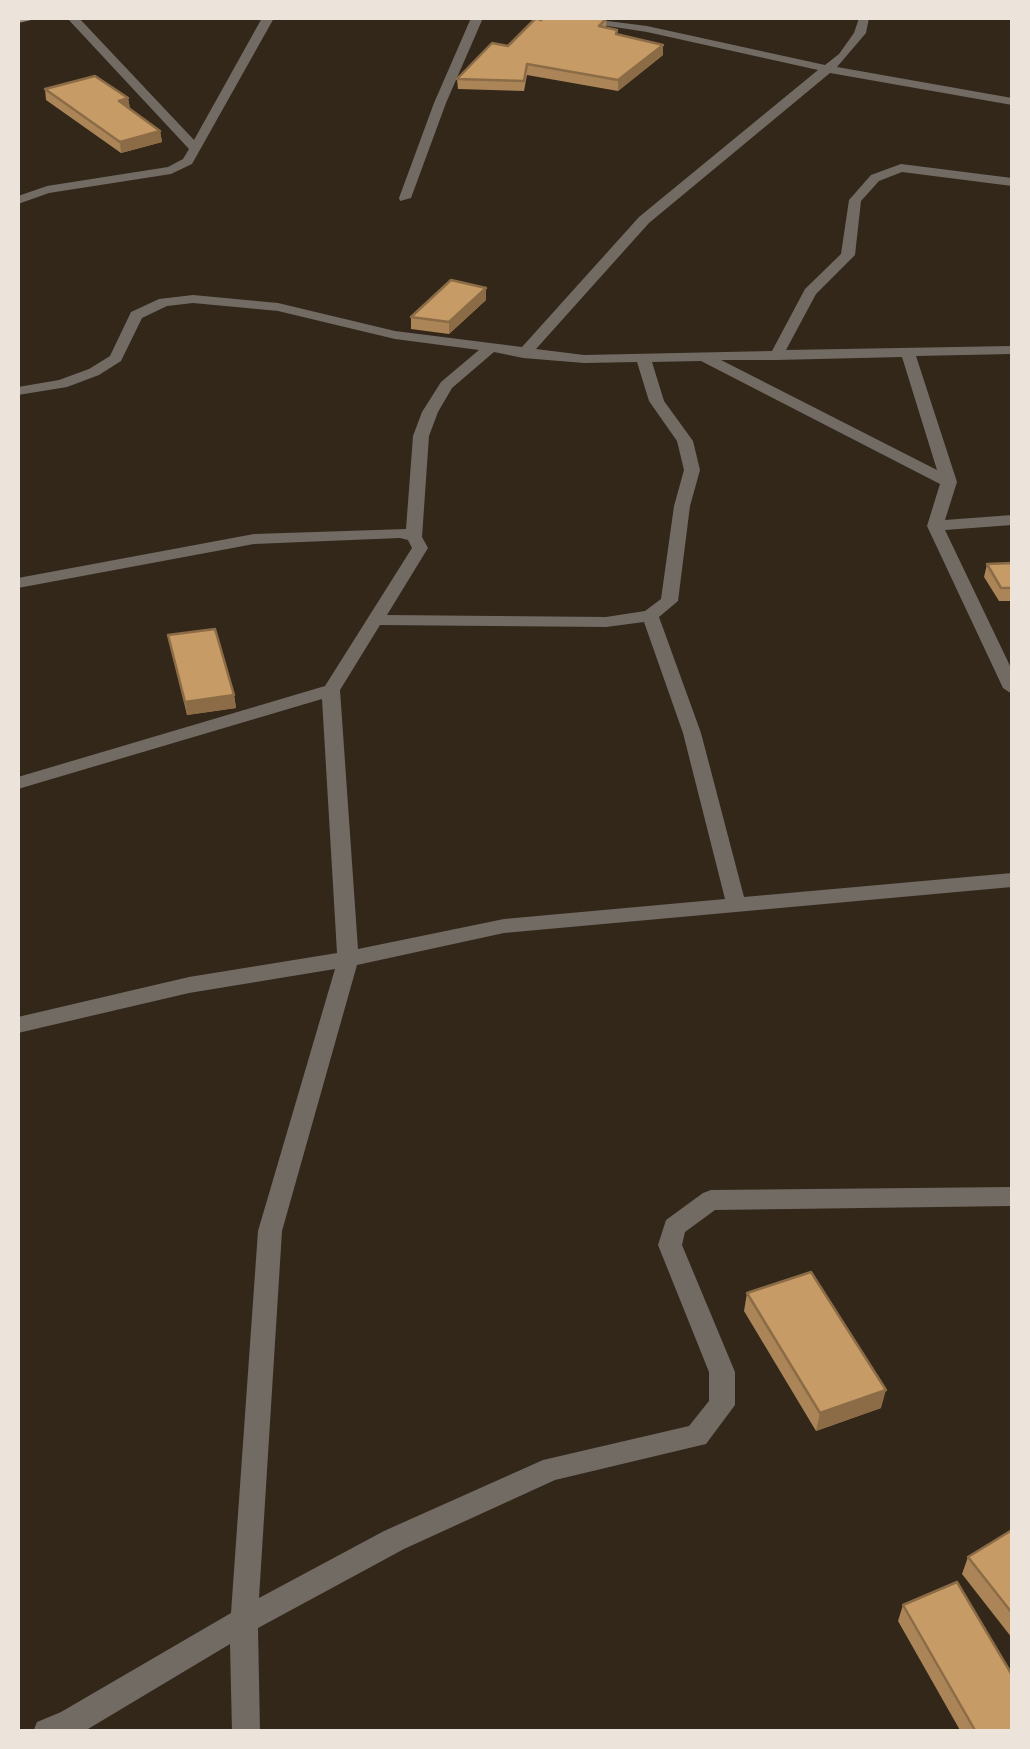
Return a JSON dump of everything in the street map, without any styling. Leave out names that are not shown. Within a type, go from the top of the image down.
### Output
[{"type":"street","points":[[18,20],[34,18]]},
{"type":"street","points":[[73,18],[194,148]]},
{"type":"street","points":[[19,198],[171,170],[188,162],[268,18]]},
{"type":"street","points":[[405,198],[477,18]]},
{"type":"street","points":[[562,18],[646,29],[828,69],[1012,101]]},
{"type":"street","points":[[523,354],[644,220],[828,69],[860,34],[864,18]]},
{"type":"street","points":[[776,356],[810,292],[848,255],[855,200],[875,178],[901,168],[1012,182]]},
{"type":"street","points":[[18,391],[62,384],[94,372],[116,358],[136,314],[164,302],[193,298],[278,307],[394,335],[523,354],[705,358],[1012,350]]},
{"type":"street","points":[[246,1732],[244,1621],[270,1231],[348,959],[331,690],[420,548],[414,537],[421,436],[430,412],[446,385],[489,349]]},
{"type":"street","points":[[908,353],[949,482],[936,526],[1012,688]]},
{"type":"street","points":[[377,620],[606,622],[650,616],[669,601],[682,506],[692,470],[685,440],[657,401],[644,358]]},
{"type":"street","points":[[705,358],[949,482]]},
{"type":"street","points":[[936,526],[1012,520]]},
{"type":"street","points":[[18,584],[254,540],[401,532],[414,537]]},
{"type":"street","points":[[650,616],[692,734],[736,904]]},
{"type":"street","points":[[18,783],[331,690]]},
{"type":"street","points":[[18,1025],[189,984],[348,959],[504,926],[1012,880]]},
{"type":"street","points":[[47,1732],[70,1723],[244,1621],[394,1540],[552,1469],[697,1436],[722,1405],[722,1372],[670,1245],[674,1226],[711,1200],[1012,1197]]},
{"type":"building","points":[[536,18],[606,19],[599,26],[663,45],[618,80],[527,64],[524,81],[457,79],[492,43],[508,46]]},
{"type":"building","points":[[95,76],[128,98],[119,101],[160,131],[120,142],[45,89]]},
{"type":"building","points":[[451,280],[486,288],[449,322],[411,317]]},
{"type":"building","points":[[1012,563],[1012,588],[1001,588],[987,564]]},
{"type":"building","points":[[215,629],[234,695],[185,702],[168,635]]},
{"type":"building","points":[[811,1272],[886,1390],[820,1413],[747,1293]]},
{"type":"building","points":[[1012,1530],[1012,1613],[968,1557]]},
{"type":"building","points":[[957,1582],[1012,1675],[1009,1732],[976,1732],[903,1605]]}]
